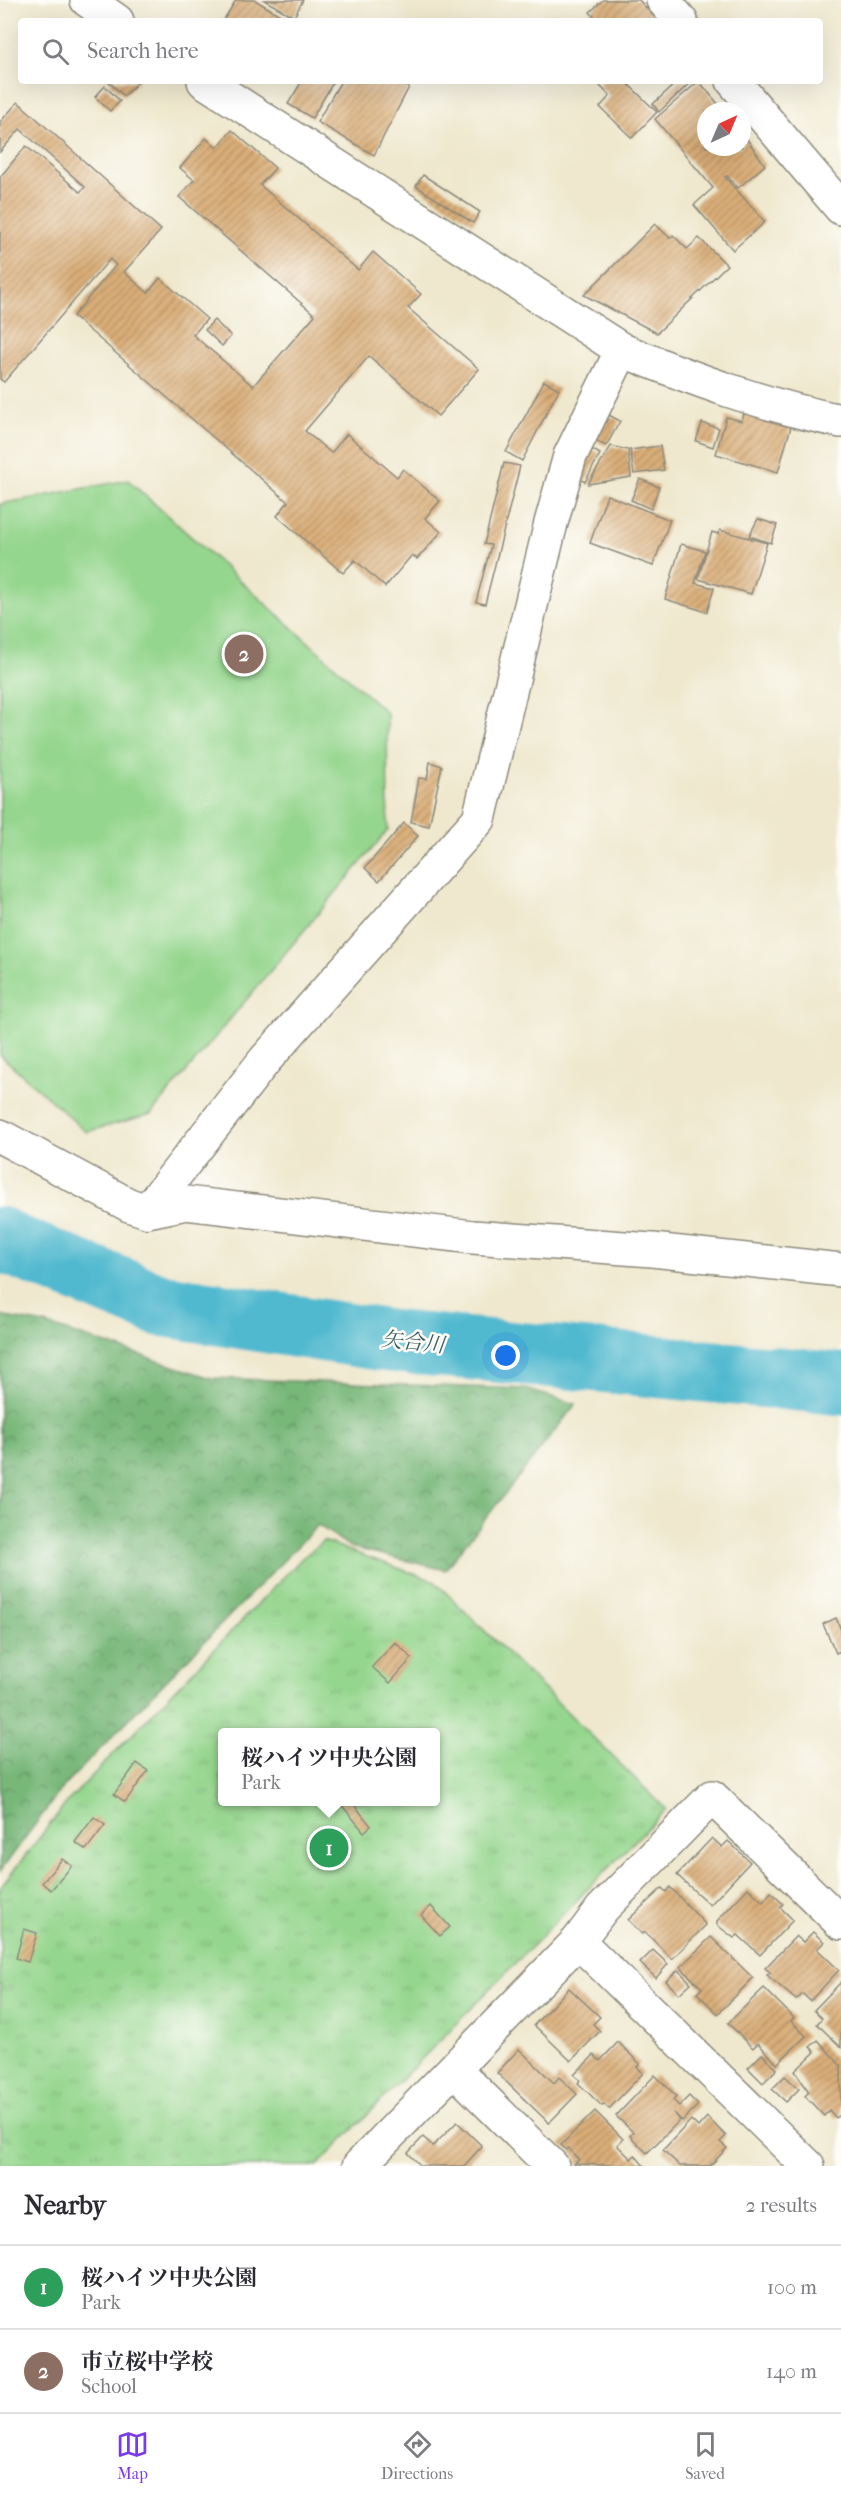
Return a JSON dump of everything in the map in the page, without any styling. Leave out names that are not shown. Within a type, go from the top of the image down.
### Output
[{"type":"street","points":[[87,0],[113,18]]},
{"type":"street","points":[[663,0],[678,18]]},
{"type":"street","points":[[209,84],[622,350],[680,374],[806,414],[841,421]]},
{"type":"street","points":[[736,84],[841,208]]},
{"type":"street","points":[[147,1211],[265,1060],[479,819],[551,523],[570,456],[622,350]]},
{"type":"street","points":[[0,1136],[110,1197],[147,1211],[186,1203],[473,1237],[652,1250],[841,1270]]},
{"type":"street","points":[[359,2166],[578,1941],[602,1909],[712,1797],[841,1923]]},
{"type":"street","points":[[578,1941],[807,2166]]},
{"type":"street","points":[[454,2069],[552,2166]]},
{"type":"green space","points":[[128,480],[387,713],[388,830],[151,1114],[86,1132],[0,1055],[0,504]]},
{"type":"green space","points":[[0,1316],[45,1324],[211,1378],[525,1389],[576,1404],[445,1570],[350,1547],[318,1525],[62,1788],[0,1872]]},
{"type":"green space","points":[[323,1541],[434,1581],[666,1809],[317,2166],[0,2166],[0,1888],[68,1801],[302,1558]]},
{"type":"building","points":[[236,0],[255,0],[285,18],[225,18]]},
{"type":"building","points":[[264,0],[303,0],[294,17]]},
{"type":"building","points":[[603,0],[639,0],[655,18],[595,18],[590,12]]},
{"type":"building","points":[[111,84],[136,84],[124,96]]},
{"type":"building","points":[[300,84],[332,84],[312,118],[288,104]]},
{"type":"building","points":[[339,84],[404,84],[409,87],[374,155],[317,122]]},
{"type":"building","points":[[628,84],[657,112],[632,138],[600,107],[610,96],[599,85]]},
{"type":"building","points":[[675,84],[689,84],[659,112],[653,104]]},
{"type":"building","points":[[696,84],[702,84],[716,102],[697,102],[697,156],[751,156],[751,145],[765,165],[738,188],[727,176],[725,177],[765,222],[733,250],[694,205],[713,188],[655,119]]},
{"type":"building","points":[[105,86],[120,101],[110,111],[95,97]]},
{"type":"building","points":[[18,102],[161,230],[124,272],[148,293],[160,278],[207,319],[193,335],[253,386],[315,315],[179,197],[194,180],[180,168],[206,138],[217,148],[232,130],[275,168],[260,185],[358,270],[373,252],[421,294],[408,308],[479,369],[438,416],[369,356],[305,431],[331,453],[347,434],[397,477],[403,469],[440,501],[425,518],[441,532],[417,559],[412,555],[385,587],[355,560],[343,573],[277,516],[288,502],[73,316],[116,265],[110,259],[4,382],[0,379],[0,177],[26,146],[80,192],[85,187],[20,129],[0,152],[0,122]]},
{"type":"building","points":[[423,175],[480,212],[473,223],[416,186]]},
{"type":"building","points":[[655,224],[670,238],[673,235],[687,249],[699,238],[727,265],[657,333],[584,295]]},
{"type":"building","points":[[214,320],[231,336],[222,346],[205,330]]},
{"type":"building","points":[[544,381],[559,389],[522,461],[506,452]]},
{"type":"building","points":[[745,410],[792,423],[778,472],[716,454],[726,417],[742,421]]},
{"type":"building","points":[[609,415],[620,421],[606,446],[594,440]]},
{"type":"building","points":[[702,423],[719,428],[713,447],[696,441]]},
{"type":"building","points":[[611,446],[628,450],[631,477],[588,484]]},
{"type":"building","points":[[660,446],[664,470],[634,474],[630,450]]},
{"type":"building","points":[[590,448],[600,454],[585,482],[575,476]]},
{"type":"building","points":[[504,463],[520,466],[485,604],[476,602],[491,545],[484,544]]},
{"type":"building","points":[[640,479],[659,487],[651,509],[631,500]]},
{"type":"building","points":[[607,495],[670,520],[653,566],[590,543]]},
{"type":"building","points":[[758,519],[777,525],[771,543],[749,536]]},
{"type":"building","points":[[720,530],[767,543],[751,594],[698,579],[712,532],[718,534]]},
{"type":"building","points":[[681,544],[705,551],[695,583],[714,588],[707,612],[665,599]]},
{"type":"building","points":[[430,762],[442,766],[429,826],[411,822],[419,778],[427,779]]},
{"type":"building","points":[[404,823],[418,836],[379,881],[365,868]]},
{"type":"building","points":[[836,1618],[841,1630],[841,1651],[836,1653],[823,1624]]},
{"type":"building","points":[[395,1642],[412,1658],[390,1683],[372,1667]]},
{"type":"building","points":[[137,1763],[148,1771],[125,1802],[114,1794]]},
{"type":"building","points":[[342,1806],[355,1806],[371,1826],[364,1832]]},
{"type":"building","points":[[94,1817],[105,1825],[86,1850],[75,1842]]},
{"type":"building","points":[[712,1838],[722,1847],[728,1841],[750,1862],[710,1905],[677,1875]]},
{"type":"building","points":[[62,1859],[72,1866],[51,1890],[42,1883]]},
{"type":"building","points":[[670,1887],[706,1925],[672,1959],[645,1932],[642,1934],[628,1920],[662,1888],[666,1892]]},
{"type":"building","points":[[748,1888],[763,1902],[771,1892],[783,1904],[780,1907],[793,1920],[760,1955],[738,1935],[734,1938],[717,1925],[717,1921]]},
{"type":"building","points":[[431,1906],[450,1927],[440,1936],[421,1915]]},
{"type":"building","points":[[24,1929],[37,1933],[28,1962],[16,1958]]},
{"type":"building","points":[[813,1932],[824,1942],[817,1949],[839,1970],[810,2001],[803,1994],[796,2000],[767,1975],[771,1973],[765,1968],[796,1936],[803,1942]]},
{"type":"building","points":[[711,1937],[753,1978],[718,2014],[697,1993],[702,1988],[680,1967]]},
{"type":"building","points":[[653,1950],[668,1964],[656,1978],[640,1963]]},
{"type":"building","points":[[678,1970],[691,1983],[679,1994],[666,1981]]},
{"type":"building","points":[[841,1982],[841,2047],[817,2024],[822,2018],[814,2010]]},
{"type":"building","points":[[569,1988],[600,2017],[593,2024],[600,2031],[571,2061],[534,2025]]},
{"type":"building","points":[[764,1988],[794,2018],[791,2021],[806,2036],[777,2064],[758,2043],[753,2048],[728,2023]]},
{"type":"building","points":[[818,2040],[841,2066],[841,2113],[836,2118],[829,2110],[824,2116],[805,2096],[809,2092],[795,2071],[815,2052],[810,2047]]},
{"type":"building","points":[[618,2042],[640,2064],[637,2067],[643,2073],[609,2109],[604,2104],[602,2106],[578,2083],[580,2080],[574,2075],[594,2055],[600,2061]]},
{"type":"building","points":[[519,2049],[554,2083],[559,2077],[577,2094],[549,2123],[497,2073]]},
{"type":"building","points":[[762,2054],[777,2069],[763,2083],[748,2068]]},
{"type":"building","points":[[655,2075],[676,2096],[673,2100],[679,2106],[689,2096],[698,2105],[682,2121],[673,2112],[680,2120],[647,2153],[630,2136],[633,2132],[616,2116]]},
{"type":"building","points":[[785,2076],[799,2089],[786,2102],[772,2089]]},
{"type":"building","points":[[595,2111],[623,2139],[617,2145],[631,2159],[635,2155],[644,2166],[574,2164],[579,2160],[568,2148],[566,2150],[561,2145]]},
{"type":"building","points":[[707,2117],[726,2136],[720,2142],[727,2148],[710,2166],[680,2166],[663,2150],[691,2120],[698,2127]]},
{"type":"building","points":[[457,2122],[482,2146],[464,2166],[421,2166],[408,2153],[423,2137],[433,2146]]},
{"type":"waterway","name":"矢合川","points":[[0,1238],[160,1305],[390,1341],[841,1384]]},
{"type":"place","name":"市立桜中学校","points":[[244,654]]},
{"type":"place","name":"桜ハイツ中央公園","points":[[329,1848]]}]
